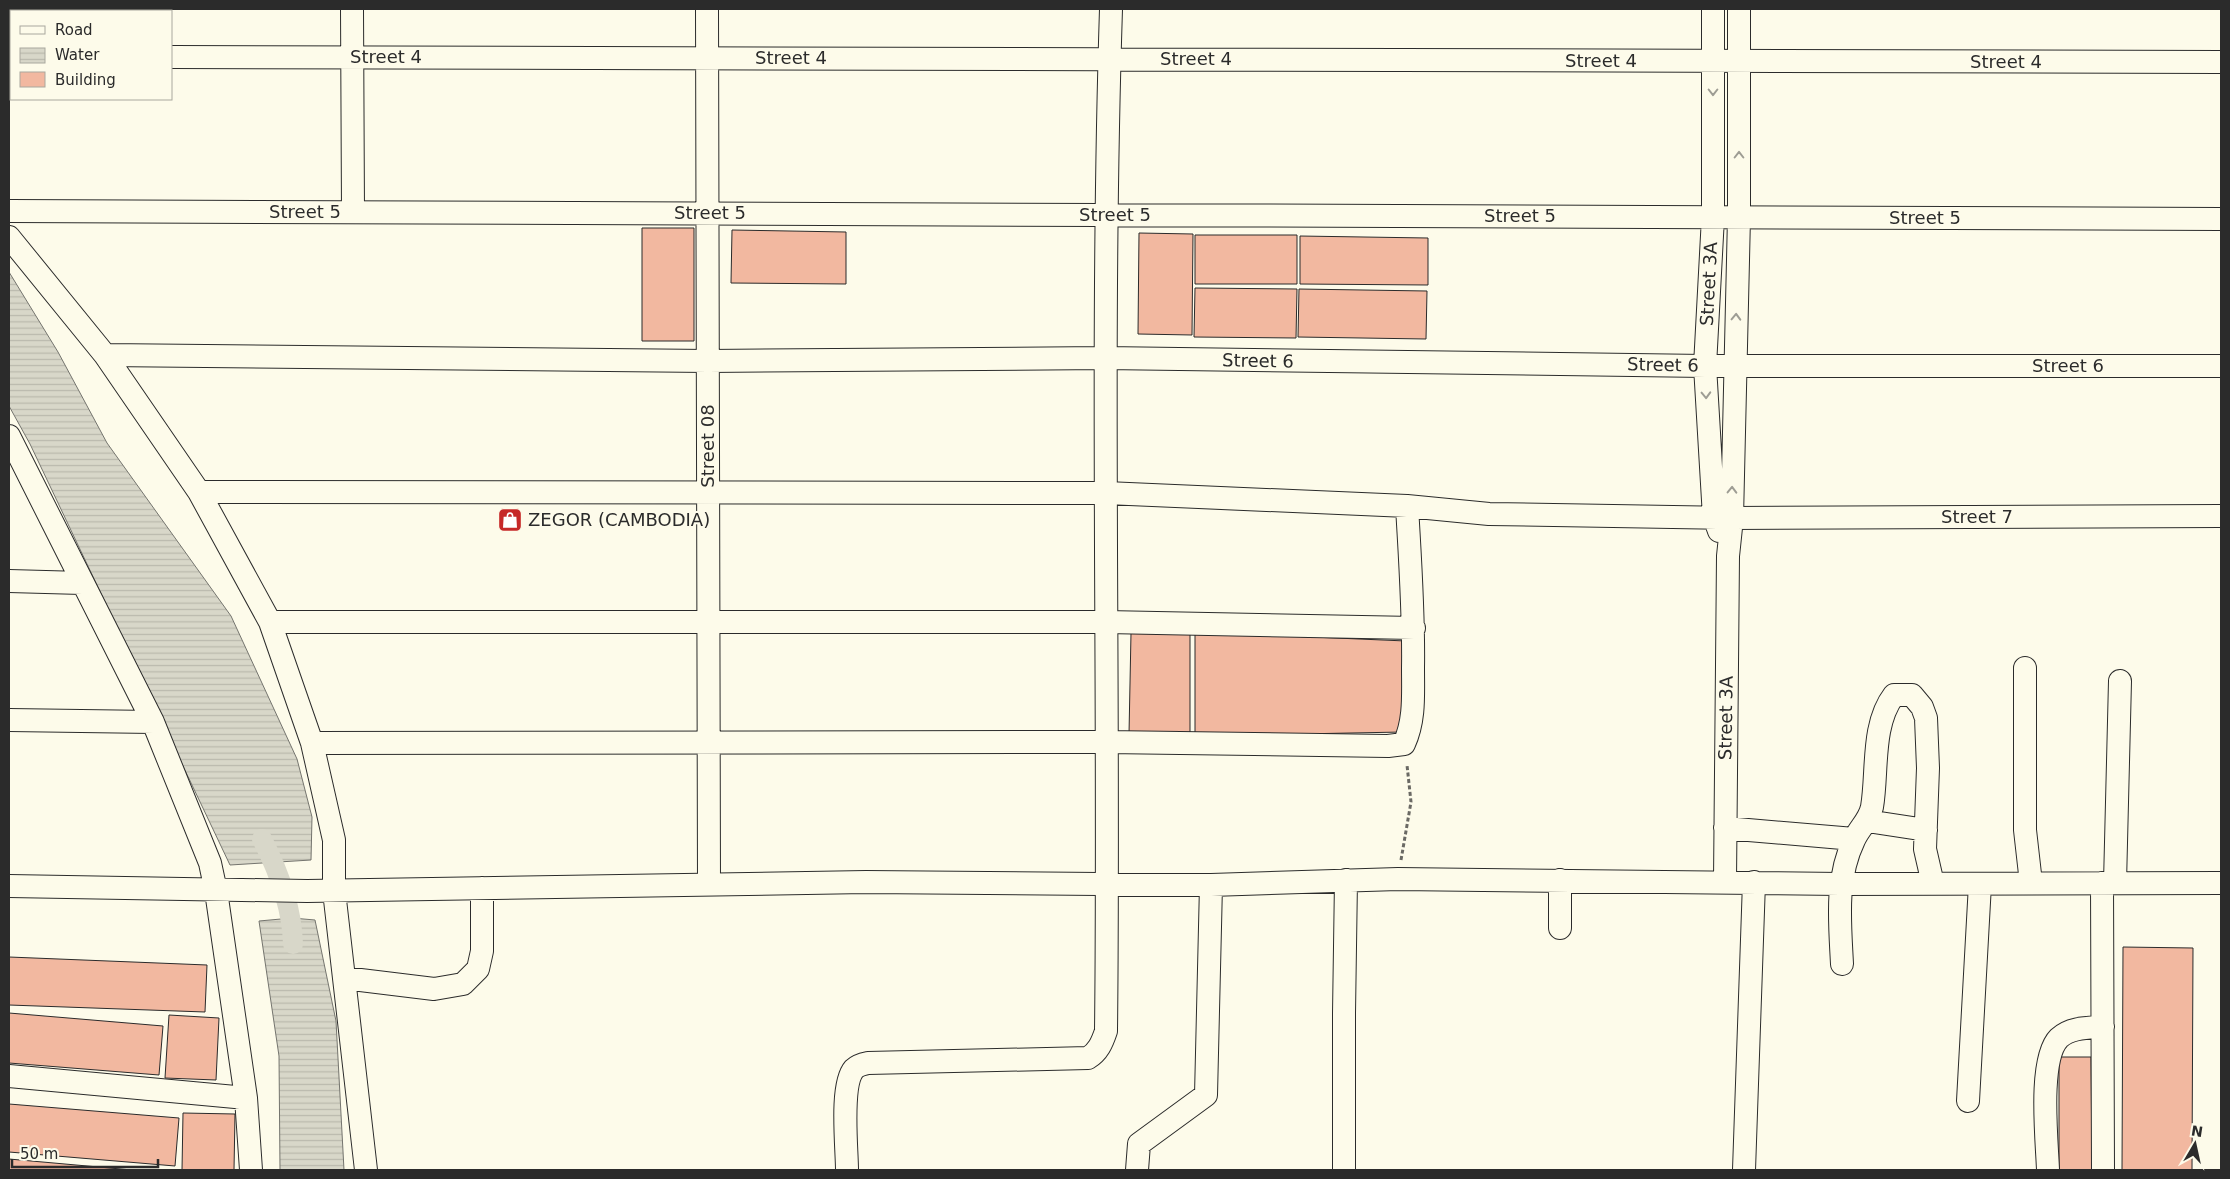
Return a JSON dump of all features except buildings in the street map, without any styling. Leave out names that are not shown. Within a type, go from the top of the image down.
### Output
[{"type":"street","points":[[352,9],[353,212]]},
{"type":"street","name":"Street 08","points":[[707,9],[709,883]]},
{"type":"street","points":[[847,1170],[846,1091],[854,1070],[861,1065],[1088,1058],[1094,1054],[1106,1032],[1108,885],[1105,358],[1111,9]]},
{"type":"street","name":"Street 3A","points":[[1713,9],[1713,217],[1705,366],[1728,556],[1725,881]]},
{"type":"street","name":"Street 3A","points":[[1723,517],[1735,366],[1739,217],[1739,9]]},
{"type":"street","name":"Street 4","points":[[172,56],[2221,62]]},
{"type":"street","name":"Street 5","points":[[9,211],[2221,219]]},
{"type":"street","points":[[9,236],[105,355],[199,492],[270,622],[312,743],[334,840],[334,891],[366,1170]]},
{"type":"street","name":"Street 6","points":[[105,355],[708,361],[1105,358],[1705,366],[2221,366]]},
{"type":"street","points":[[10,441],[154,722],[210,863],[216,891],[246,1098],[251,1170]]},
{"type":"street","name":"Street 7","points":[[199,492],[1106,493],[1407,506],[1489,514],[1723,517],[2221,516]]},
{"type":"street","points":[[312,743],[1107,742],[1388,746],[1404,744],[1410,731],[1413,713],[1414,628],[1407,506]]},
{"type":"street","points":[[9,581],[82,583]]},
{"type":"street","points":[[270,622],[1106,622],[1414,628]]},
{"type":"street","points":[[2026,668],[2025,830],[2031,884]]},
{"type":"street","points":[[2103,1170],[2103,1027],[2120,681]]},
{"type":"street","points":[[1842,964],[1840,884],[1854,839],[1867,821],[1872,807],[1881,728],[1888,703],[1894,696],[1912,695],[1922,706],[1926,718],[1928,768],[1925,849],[1932,884]]},
{"type":"street","points":[[9,720],[154,722]]},
{"type":"street","points":[[1867,821],[1926,830]]},
{"type":"street","points":[[1725,828],[1854,839]]},
{"type":"street","points":[[9,886],[216,891],[334,891],[709,883],[940,882],[1211,885],[1398,879],[1725,881],[1840,884],[2221,883]]},
{"type":"street","points":[[1344,1170],[1346,880]]},
{"type":"street","points":[[1560,880],[1560,928]]},
{"type":"street","points":[[1744,1170],[1754,882]]},
{"type":"street","points":[[1968,1101],[1980,884]]},
{"type":"street","points":[[1137,1170],[1139,1144],[1206,1095],[1211,885]]},
{"type":"street","points":[[344,978],[434,988],[463,984],[478,969],[482,951],[482,888]]},
{"type":"street","points":[[2048,1170],[2046,1074],[2051,1054],[2058,1040],[2066,1033],[2078,1029],[2103,1027]]},
{"type":"street","points":[[9,1076],[246,1098]]},
{"type":"path","points":[[1398,879],[1411,802],[1404,744]]},
{"type":"water","points":[[9,272],[58,352],[107,443],[231,616],[297,759],[312,817],[311,860],[230,865],[30,444],[9,406]]},
{"type":"water","points":[[292,918],[315,920],[336,1021],[344,1170],[280,1170],[279,1056],[259,921]]},
{"type":"waterway","points":[[262,839],[284,890],[293,944]]},
{"type":"place","name":"ZEGOR (CAMBODIA)","points":[[510,520]]}]
